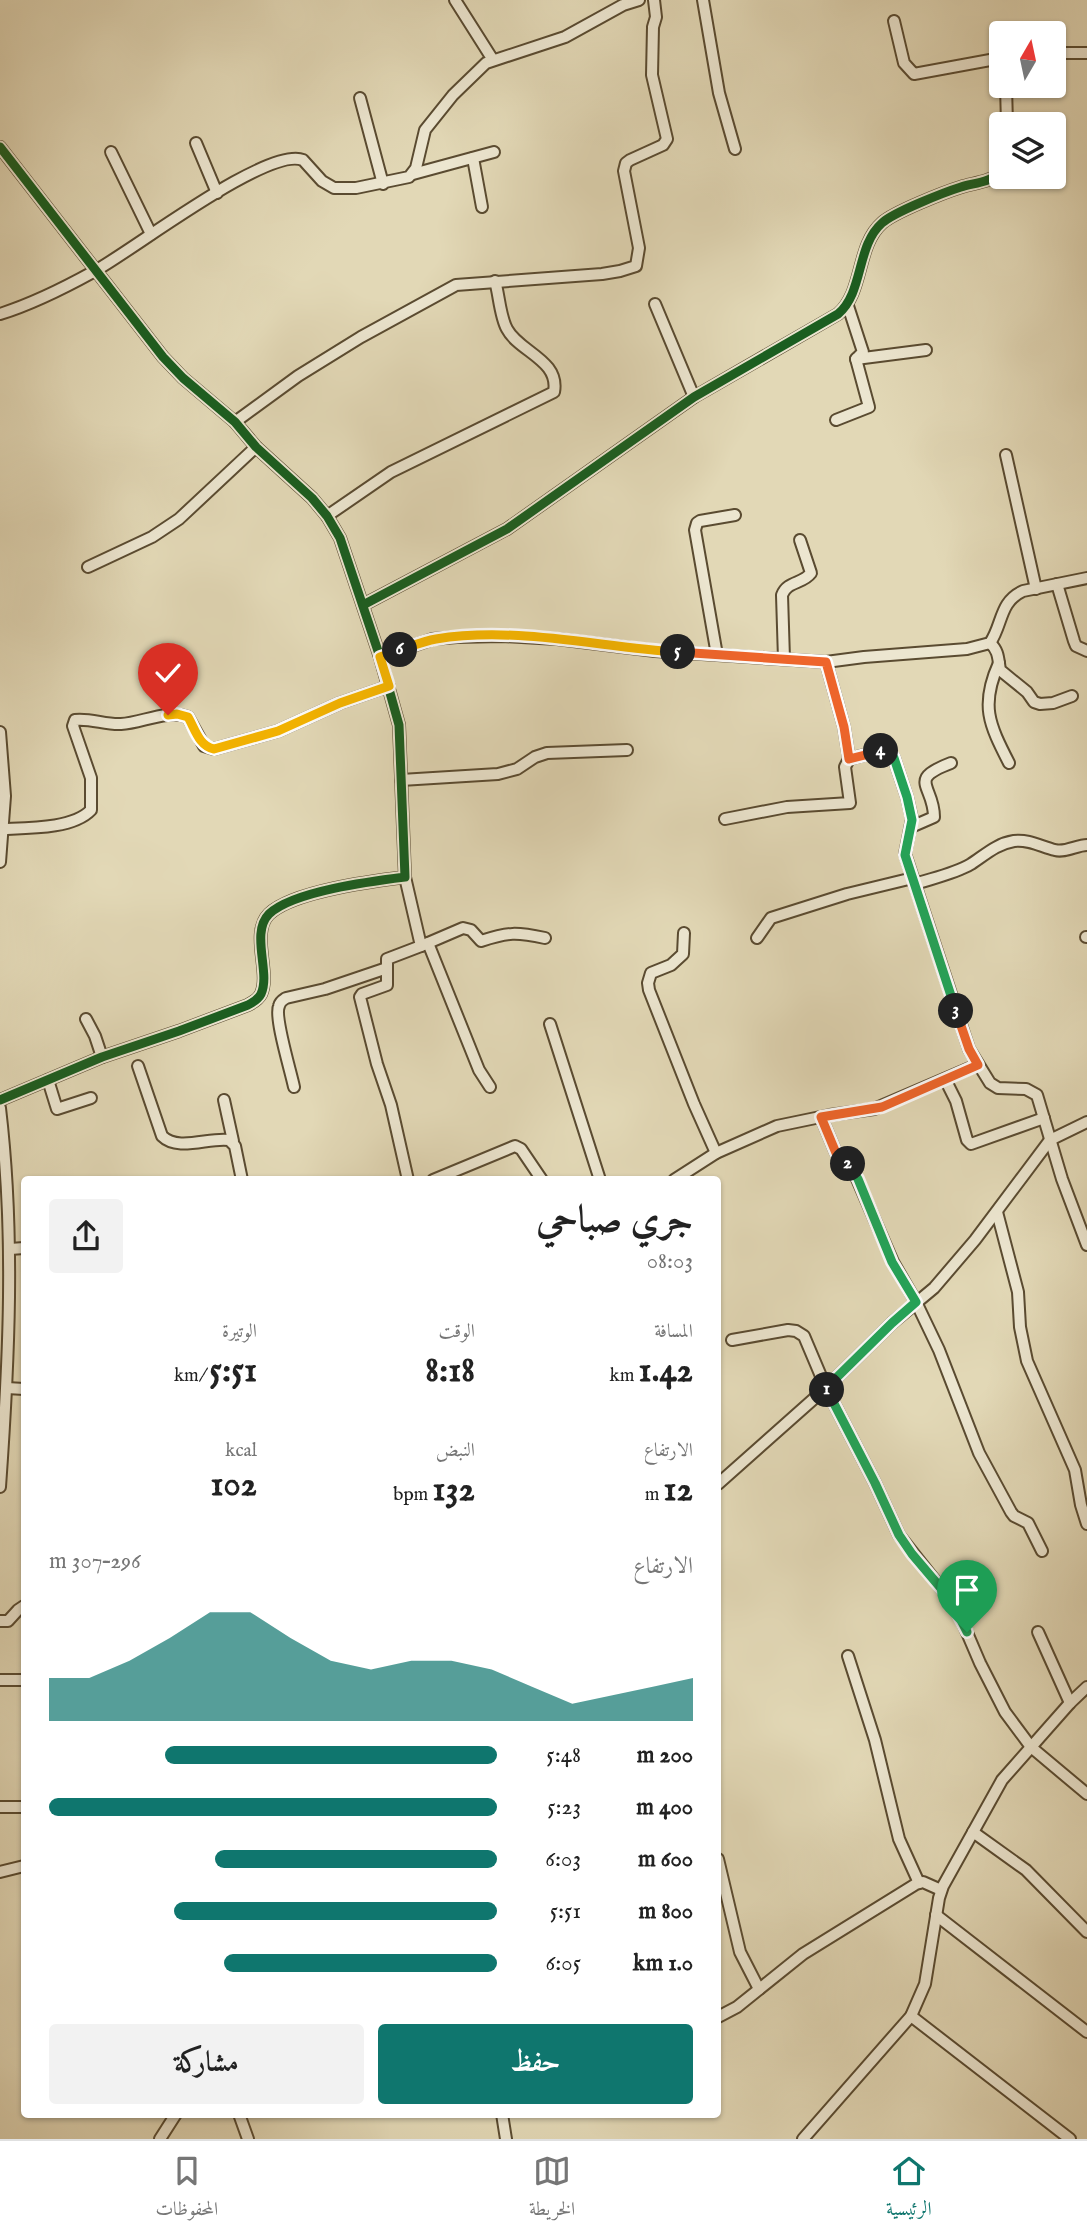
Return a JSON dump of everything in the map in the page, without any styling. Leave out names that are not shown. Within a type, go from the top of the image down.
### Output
[{"type":"street","points":[[454,0],[493,60]]},
{"type":"street","points":[[413,174],[425,130],[486,63],[565,37],[612,11],[639,0]]},
{"type":"street","points":[[235,422],[298,376],[360,337],[456,285],[602,274],[632,268],[638,262],[639,248],[624,171],[630,160],[663,145],[667,139],[653,88],[653,27],[657,12],[654,0]]},
{"type":"street","points":[[703,0],[719,93],[735,149]]},
{"type":"street","points":[[894,21],[904,63],[914,74],[989,60]]},
{"type":"street","points":[[1066,53],[1087,53]]},
{"type":"street","points":[[360,98],[383,184]]},
{"type":"street","points":[[196,143],[217,193]]},
{"type":"street","points":[[0,147],[163,358],[235,422],[256,447],[312,498],[341,538],[399,724],[405,877],[425,944],[479,1070],[490,1087]]},
{"type":"street","points":[[111,152],[150,234]]},
{"type":"street","points":[[0,314],[57,291],[96,271],[217,193],[257,170],[291,158],[303,160],[322,181],[334,188],[356,188],[401,180],[413,174],[494,152]]},
{"type":"street","points":[[473,158],[482,207]]},
{"type":"street","points":[[856,359],[863,349],[848,306],[863,257],[882,223],[952,190],[989,179]]},
{"type":"street","points":[[327,516],[391,472],[554,392],[548,365],[506,328],[495,281]]},
{"type":"street","points":[[655,304],[694,397]]},
{"type":"street","points":[[363,605],[507,529],[694,397],[848,306]]},
{"type":"street","points":[[856,359],[926,349]]},
{"type":"street","points":[[836,420],[869,407],[856,359]]},
{"type":"street","points":[[88,567],[152,537],[179,519],[256,447]]},
{"type":"street","points":[[1006,455],[1036,589]]},
{"type":"street","points":[[717,655],[695,530],[700,521],[736,515]]},
{"type":"street","points":[[784,659],[782,595],[784,589],[806,579],[811,573],[800,540]]},
{"type":"street","points":[[380,657],[433,639],[491,636],[557,639],[655,651],[826,662],[967,649],[990,643],[998,628],[1003,609],[1014,595],[1087,579]]},
{"type":"street","points":[[1057,584],[1076,646],[1087,651]]},
{"type":"street","points":[[990,643],[996,648],[1000,670],[1027,692],[1034,702],[1040,704],[1072,696]]},
{"type":"street","points":[[725,818],[787,807],[850,803],[845,767],[849,759],[844,727],[826,662]]},
{"type":"street","points":[[999,663],[993,677],[988,712],[994,734],[1009,763]]},
{"type":"street","points":[[3,828],[46,827],[78,818],[91,810],[91,778],[73,726],[75,720],[117,724],[183,715],[188,717],[204,746],[214,749],[278,731],[340,703],[389,686]]},
{"type":"street","points":[[0,732],[5,796],[0,862]]},
{"type":"street","points":[[401,780],[498,774],[517,769],[535,757],[547,753],[627,750]]},
{"type":"street","points":[[849,759],[880,751],[890,752],[894,758],[907,797],[911,827],[905,855],[969,1049],[990,1083],[998,1088],[1026,1090],[1037,1095],[1066,1191],[1087,1245]]},
{"type":"street","points":[[911,827],[934,817],[926,777],[931,771],[951,763]]},
{"type":"street","points":[[757,938],[771,918],[837,897],[959,869],[986,852],[1010,842],[1034,843],[1058,851],[1087,845]]},
{"type":"street","points":[[0,1100],[102,1057],[179,1031],[257,999],[262,988],[261,930],[269,915],[304,897],[331,889],[405,877]]},
{"type":"street","points":[[407,1176],[391,1105],[360,999],[362,995],[386,987],[387,959],[463,928],[471,930],[481,941],[517,932],[545,938]]},
{"type":"street","points":[[684,933],[683,954],[671,965],[651,973],[649,990],[716,1153]]},
{"type":"street","points":[[294,1087],[280,1025],[278,1010],[281,1001],[387,968]]},
{"type":"street","points":[[86,1019],[102,1057]]},
{"type":"street","points":[[550,1024],[599,1176]]},
{"type":"street","points":[[680,1176],[716,1153],[777,1126],[874,1109],[978,1065]]},
{"type":"street","points":[[138,1066],[162,1136],[166,1140],[178,1143],[225,1139],[233,1141]]},
{"type":"street","points":[[945,1079],[956,1101],[967,1140],[971,1144],[1044,1118]]},
{"type":"street","points":[[48,1080],[57,1109],[91,1098]]},
{"type":"street","points":[[224,1100],[241,1176]]},
{"type":"street","points":[[0,1108],[7,1164],[10,1249],[5,1272],[7,1388],[0,1487]]},
{"type":"street","points":[[821,1117],[836,1153],[854,1172],[892,1262],[916,1302],[939,1350],[979,1453],[1011,1512],[1028,1523],[1042,1551]]},
{"type":"street","points":[[721,1481],[826,1388],[953,1268],[1050,1140],[1087,1122]]},
{"type":"street","points":[[443,1176],[515,1146],[521,1149],[539,1176]]},
{"type":"street","points":[[997,1212],[1018,1292],[1020,1327],[1027,1361],[1076,1470],[1087,1524]]},
{"type":"street","points":[[10,1249],[21,1248]]},
{"type":"street","points":[[732,1340],[788,1330],[804,1336],[826,1388],[899,1535],[951,1600],[999,1702],[1031,1747],[1087,1794]]},
{"type":"street","points":[[7,1388],[21,1389]]},
{"type":"street","points":[[0,1621],[8,1621],[21,1608]]},
{"type":"street","points":[[1038,1632],[1070,1703]]},
{"type":"street","points":[[848,1656],[875,1740],[899,1839],[919,1883]]},
{"type":"street","points":[[0,1679],[21,1680]]},
{"type":"street","points":[[803,2139],[911,2016],[925,1984],[941,1890],[995,1789],[1087,1687]]},
{"type":"street","points":[[0,1807],[21,1807]]},
{"type":"street","points":[[973,1832],[1026,1870],[1087,1932]]},
{"type":"street","points":[[0,1872],[21,1867]]},
{"type":"street","points":[[721,1872],[740,1952],[759,1989]]},
{"type":"street","points":[[721,2011],[737,2007],[803,1954],[919,1883],[923,1882],[941,1890]]},
{"type":"street","points":[[936,1914],[1087,2032]]},
{"type":"street","points":[[911,2016],[1070,2139]]},
{"type":"street","points":[[160,2139],[173,2118]]},
{"type":"street","points":[[240,2118],[248,2139]]},
{"type":"street","points":[[503,2118],[506,2139]]},
{"type":"cycle path","points":[[0,147],[163,357],[183,378],[235,422],[256,447],[312,498],[340,538],[380,657],[399,725],[405,877],[314,893],[280,906],[269,914],[261,932],[263,985],[260,996],[248,1005],[102,1057],[0,1100]]},
{"type":"cycle path","points":[[363,605],[507,529],[694,397],[838,314],[852,294],[868,244],[882,223],[920,203],[989,179]]},
{"type":"route","points":[[168,715],[188,717],[200,740],[208,748],[243,742],[278,731],[369,691],[389,686],[380,657],[433,639],[457,636],[557,639],[655,651],[826,662],[844,727],[849,759],[880,751],[890,752],[894,758],[912,820],[905,846],[907,863],[969,1049],[978,1065],[882,1107],[821,1117],[836,1153],[854,1172],[892,1262],[916,1302],[826,1388],[899,1535],[956,1607],[967,1632]]}]
